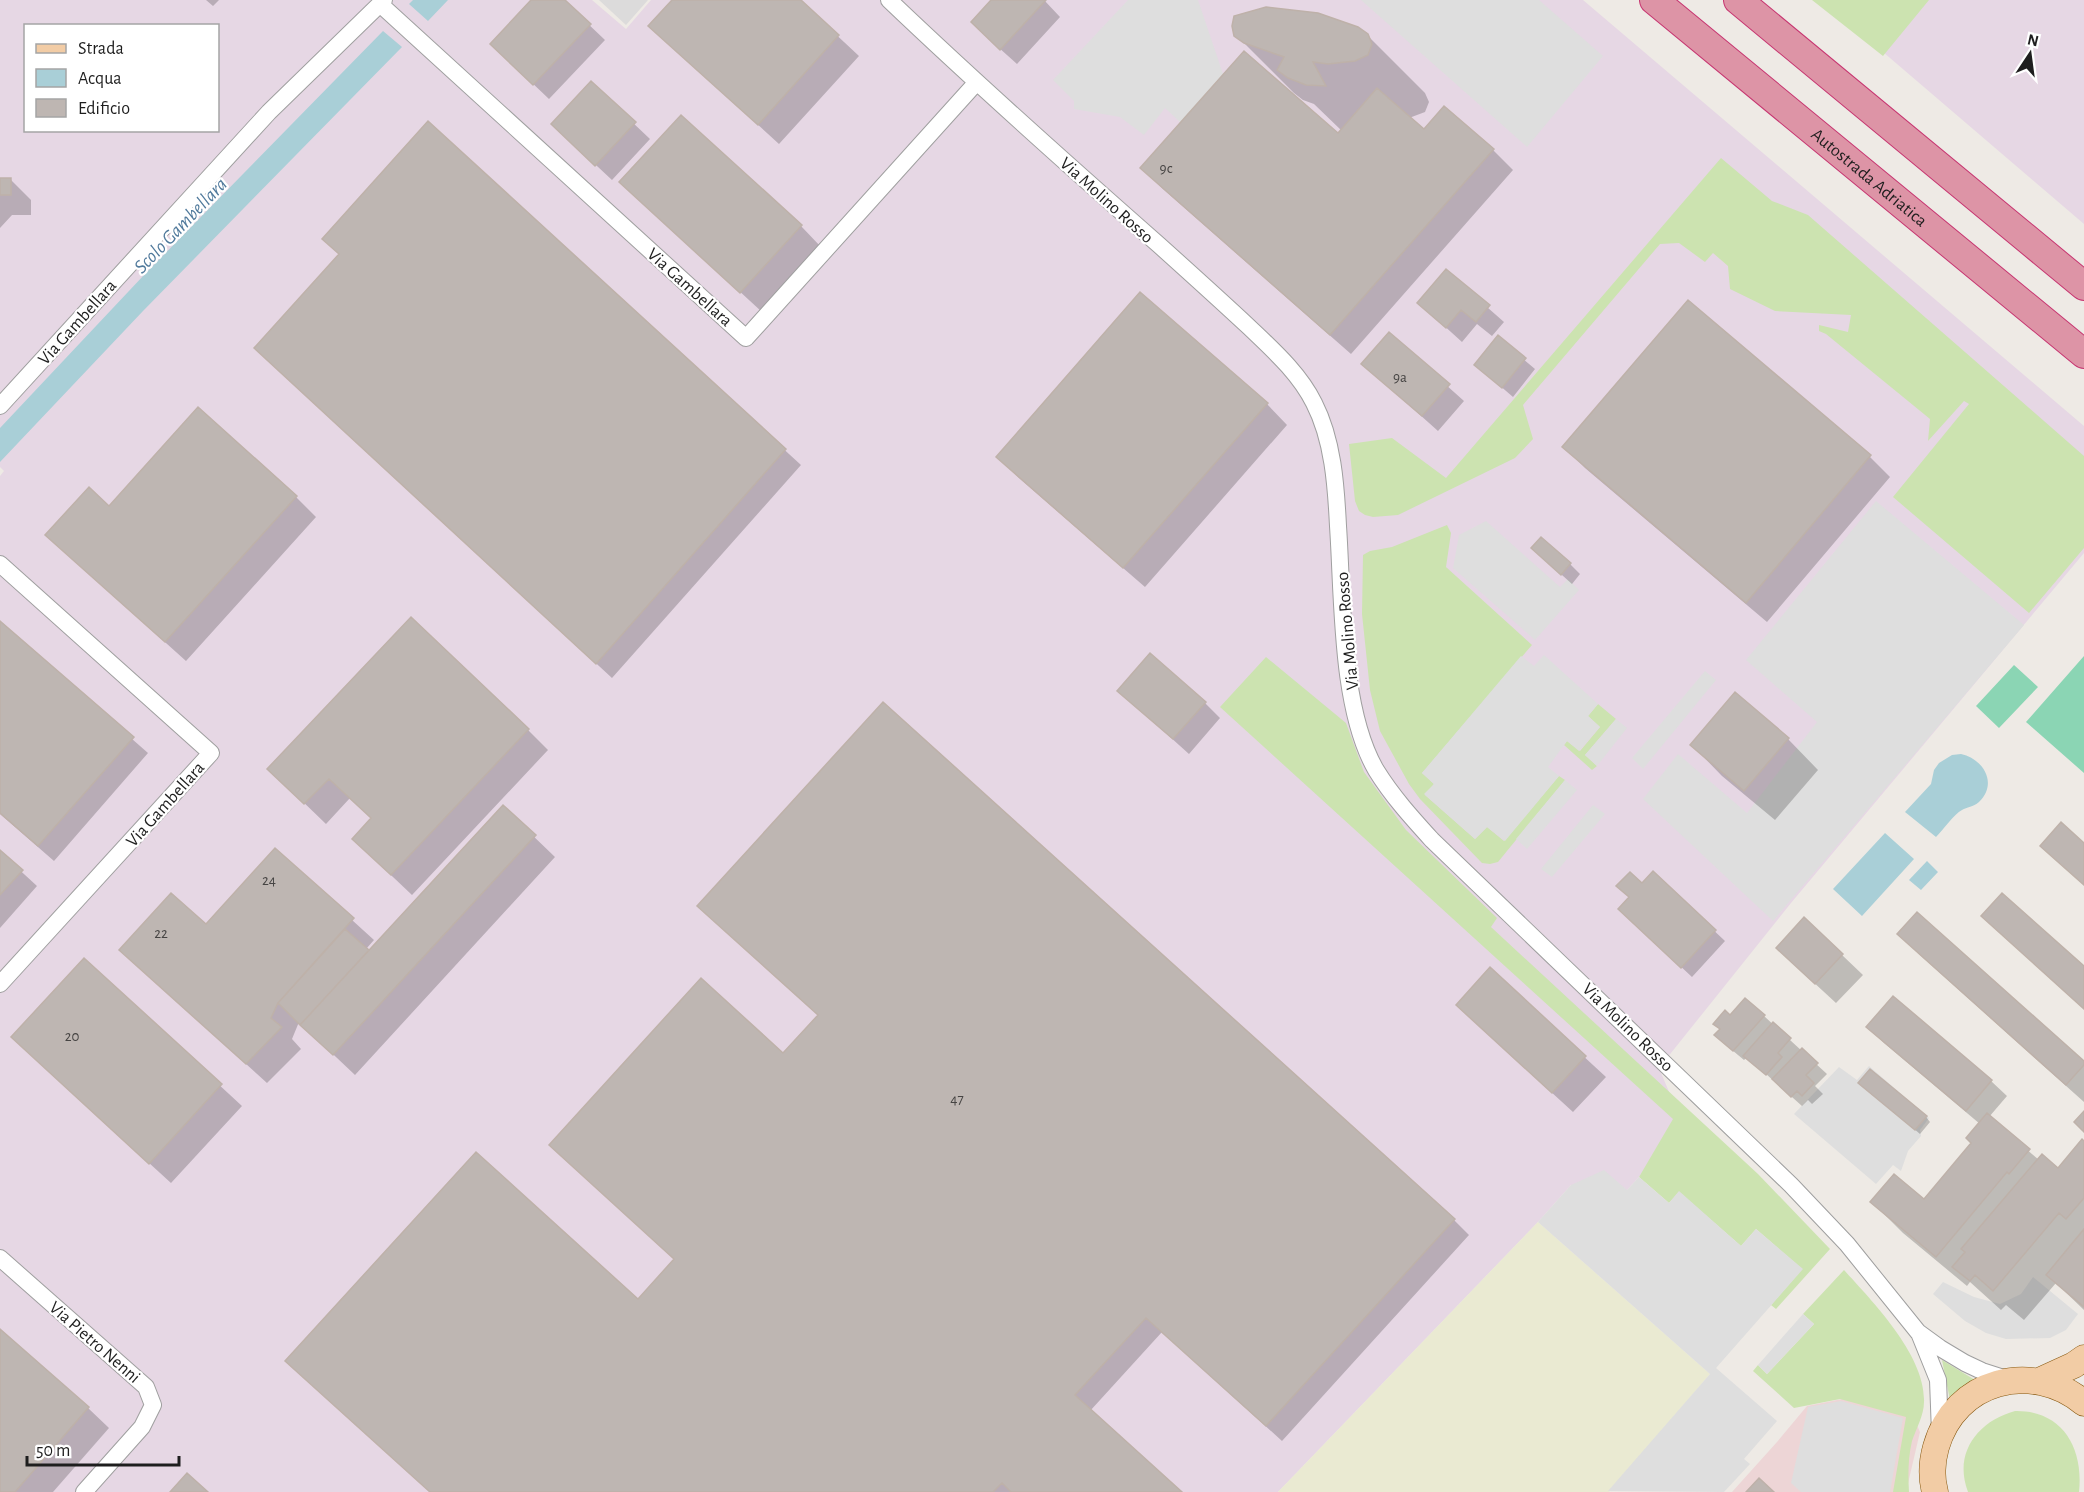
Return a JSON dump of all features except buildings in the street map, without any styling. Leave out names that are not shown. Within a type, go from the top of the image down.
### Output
[{"type":"highway","name":"Autostrada Adriatica","points":[[1654,0],[2084,354]]},
{"type":"highway","points":[[1738,0],[2084,286]]},
{"type":"main road","points":[[2039,1381],[2084,1358]]},
{"type":"main road","points":[[1934,1489],[1933,1459],[1940,1434],[1952,1414],[1968,1398],[1988,1387],[2011,1380],[2039,1381],[2057,1386],[2084,1403]]},
{"type":"street","name":"Via Molino Rosso","points":[[889,0],[976,83],[1235,314],[1299,379],[1314,404],[1329,446],[1336,490],[1348,672],[1358,726],[1375,768],[1401,805],[1432,840],[1791,1185],[1847,1244],[1918,1332],[1965,1363],[2011,1380]]},
{"type":"street","name":"Via Gambellara","points":[[0,406],[269,112],[382,2],[746,338],[976,83]]},
{"type":"street","name":"Via Gambellara","points":[[0,564],[211,753],[0,984]]},
{"type":"street","name":"Via Pietro Nenni","points":[[0,1258],[146,1387],[153,1406],[142,1427],[84,1492]]},
{"type":"street","name":"Via Molino Rosso","points":[[1918,1332],[1938,1380],[1940,1434]]},
{"type":"shaded area","points":[[0,0],[592,0],[626,29],[651,0],[1583,0],[2084,426],[2084,553],[1791,903],[1659,1068],[1680,1118],[1639,1177],[1627,1190],[1571,1185],[1278,1492],[0,1492],[0,476],[4,471],[0,467]]},
{"type":"shaded area","points":[[599,0],[648,0],[626,25]]},
{"type":"shaded area","points":[[1128,0],[1198,0],[1223,74],[1181,123],[1165,108],[1144,135],[1120,117],[1074,109],[1074,101],[1053,80]]},
{"type":"shaded area","points":[[1361,0],[1539,0],[1603,56],[1527,147]]},
{"type":"shaded area","points":[[1813,0],[2084,0],[2084,224],[1883,52]]},
{"type":"shaded area","points":[[1876,501],[2024,625],[1773,921],[1643,799],[1678,754],[1747,813],[1817,722],[1746,660]]},
{"type":"shaded area","points":[[1486,521],[1560,587],[1568,579],[1579,590],[1535,640],[1453,568],[1459,535]]},
{"type":"shaded area","points":[[1544,655],[1598,704],[1588,716],[1600,727],[1579,751],[1567,741],[1548,767],[1559,776],[1505,841],[1487,827],[1475,839],[1424,794],[1434,784],[1422,773],[1521,656],[1534,666]]},
{"type":"shaded area","points":[[1705,671],[1716,680],[1643,769],[1632,758]]},
{"type":"shaded area","points":[[1616,719],[1627,728],[1597,766],[1585,755]]},
{"type":"shaded area","points":[[1565,780],[1577,790],[1527,849],[1516,839]]},
{"type":"shaded area","points":[[1593,805],[1605,814],[1552,877],[1541,869]]},
{"type":"shaded area","points":[[1869,1066],[1929,1118],[1920,1130],[1921,1136],[1908,1151],[1901,1171],[1893,1165],[1876,1184],[1794,1114],[1839,1067],[1857,1080]]},
{"type":"shaded area","points":[[1604,1170],[1627,1190],[1639,1177],[1669,1203],[1679,1191],[1741,1246],[1756,1229],[1803,1269],[1716,1368],[1777,1421],[1744,1459],[1750,1464],[1724,1492],[1608,1491],[1710,1374],[1538,1222],[1571,1185]]},
{"type":"shaded area","points":[[2033,1277],[2078,1314],[2066,1330],[2050,1338],[2006,1339],[1986,1333],[1965,1321],[1933,1294],[1943,1282],[1974,1297],[2000,1304],[2021,1294]]},
{"type":"shaded area","points":[[1803,1314],[1814,1324],[1767,1374],[1758,1365]]},
{"type":"shaded area","points":[[1842,1399],[1913,1416],[1920,1432],[1906,1492],[1732,1492],[1807,1406]]},
{"type":"shaded area","points":[[1841,1401],[1903,1418],[1890,1492],[1801,1492],[1791,1483],[1808,1407]]},
{"type":"green space","points":[[1812,0],[1929,0],[1883,56]]},
{"type":"green space","points":[[1721,158],[1772,201],[1808,215],[2084,456],[2084,548],[2029,613],[1893,497],[1969,404],[1964,401],[1928,441],[1930,419],[1826,334],[1819,331],[1819,325],[1848,332],[1851,315],[1775,311],[1730,289],[1728,266],[1713,253],[1705,262],[1679,243],[1660,244],[1523,405],[1533,439],[1515,458],[1398,515],[1373,517],[1359,511],[1355,501],[1349,444],[1392,438],[1446,478]]},
{"type":"green space","points":[[1447,525],[1451,533],[1446,567],[1532,645],[1422,773],[1434,784],[1425,795],[1475,839],[1487,827],[1504,841],[1559,776],[1565,780],[1498,862],[1490,864],[1482,863],[1420,799],[1409,784],[1380,731],[1370,690],[1362,614],[1363,555],[1370,551],[1392,547]]},
{"type":"green space","points":[[2084,656],[2084,773],[2026,722]]},
{"type":"green space","points":[[1266,657],[1346,723],[1364,772],[1406,830],[1497,918],[1491,927],[1758,1174],[1830,1249],[1776,1309],[1771,1305],[1802,1269],[1756,1229],[1741,1246],[1679,1192],[1669,1203],[1639,1177],[1673,1119],[1220,707]]},
{"type":"green space","points":[[2014,665],[2038,687],[1999,728],[1976,706]]},
{"type":"green space","points":[[1598,704],[1616,719],[1585,755],[1597,766],[1592,770],[1564,745],[1567,741],[1580,751],[1600,727],[1588,716]]},
{"type":"green space","points":[[1538,1222],[1710,1374],[1609,1492],[1278,1492]]},
{"type":"green space","points":[[1844,1270],[1896,1331],[1916,1366],[1922,1384],[1924,1407],[1912,1441],[1909,1492],[1893,1492],[1906,1417],[1840,1399],[1794,1408],[1753,1371],[1758,1365],[1767,1374],[1814,1324],[1803,1314]]},
{"type":"green space","points":[[1942,1360],[1975,1380],[1950,1400]]},
{"type":"green space","points":[[2015,1411],[2031,1412],[2045,1417],[2066,1434],[2073,1445],[2077,1459],[2080,1475],[2079,1492],[1968,1492],[1964,1478],[1964,1464],[1972,1441],[1990,1422]]},
{"type":"water","points":[[413,0],[448,0],[428,21],[409,4]]},
{"type":"water","points":[[383,31],[402,47],[143,311],[0,462],[0,428],[144,275]]},
{"type":"water","points":[[1961,754],[1976,761],[1986,773],[1988,780],[1985,795],[1975,805],[1964,809],[1952,818],[1936,837],[1905,812],[1931,784],[1934,770],[1939,763],[1952,755]]},
{"type":"water","points":[[1885,833],[1914,859],[1862,916],[1833,889]]},
{"type":"water","points":[[1927,861],[1938,872],[1921,890],[1909,880]]},
{"type":"water label","name":"Scolo Gambellara","points":[[180,225]]}]
